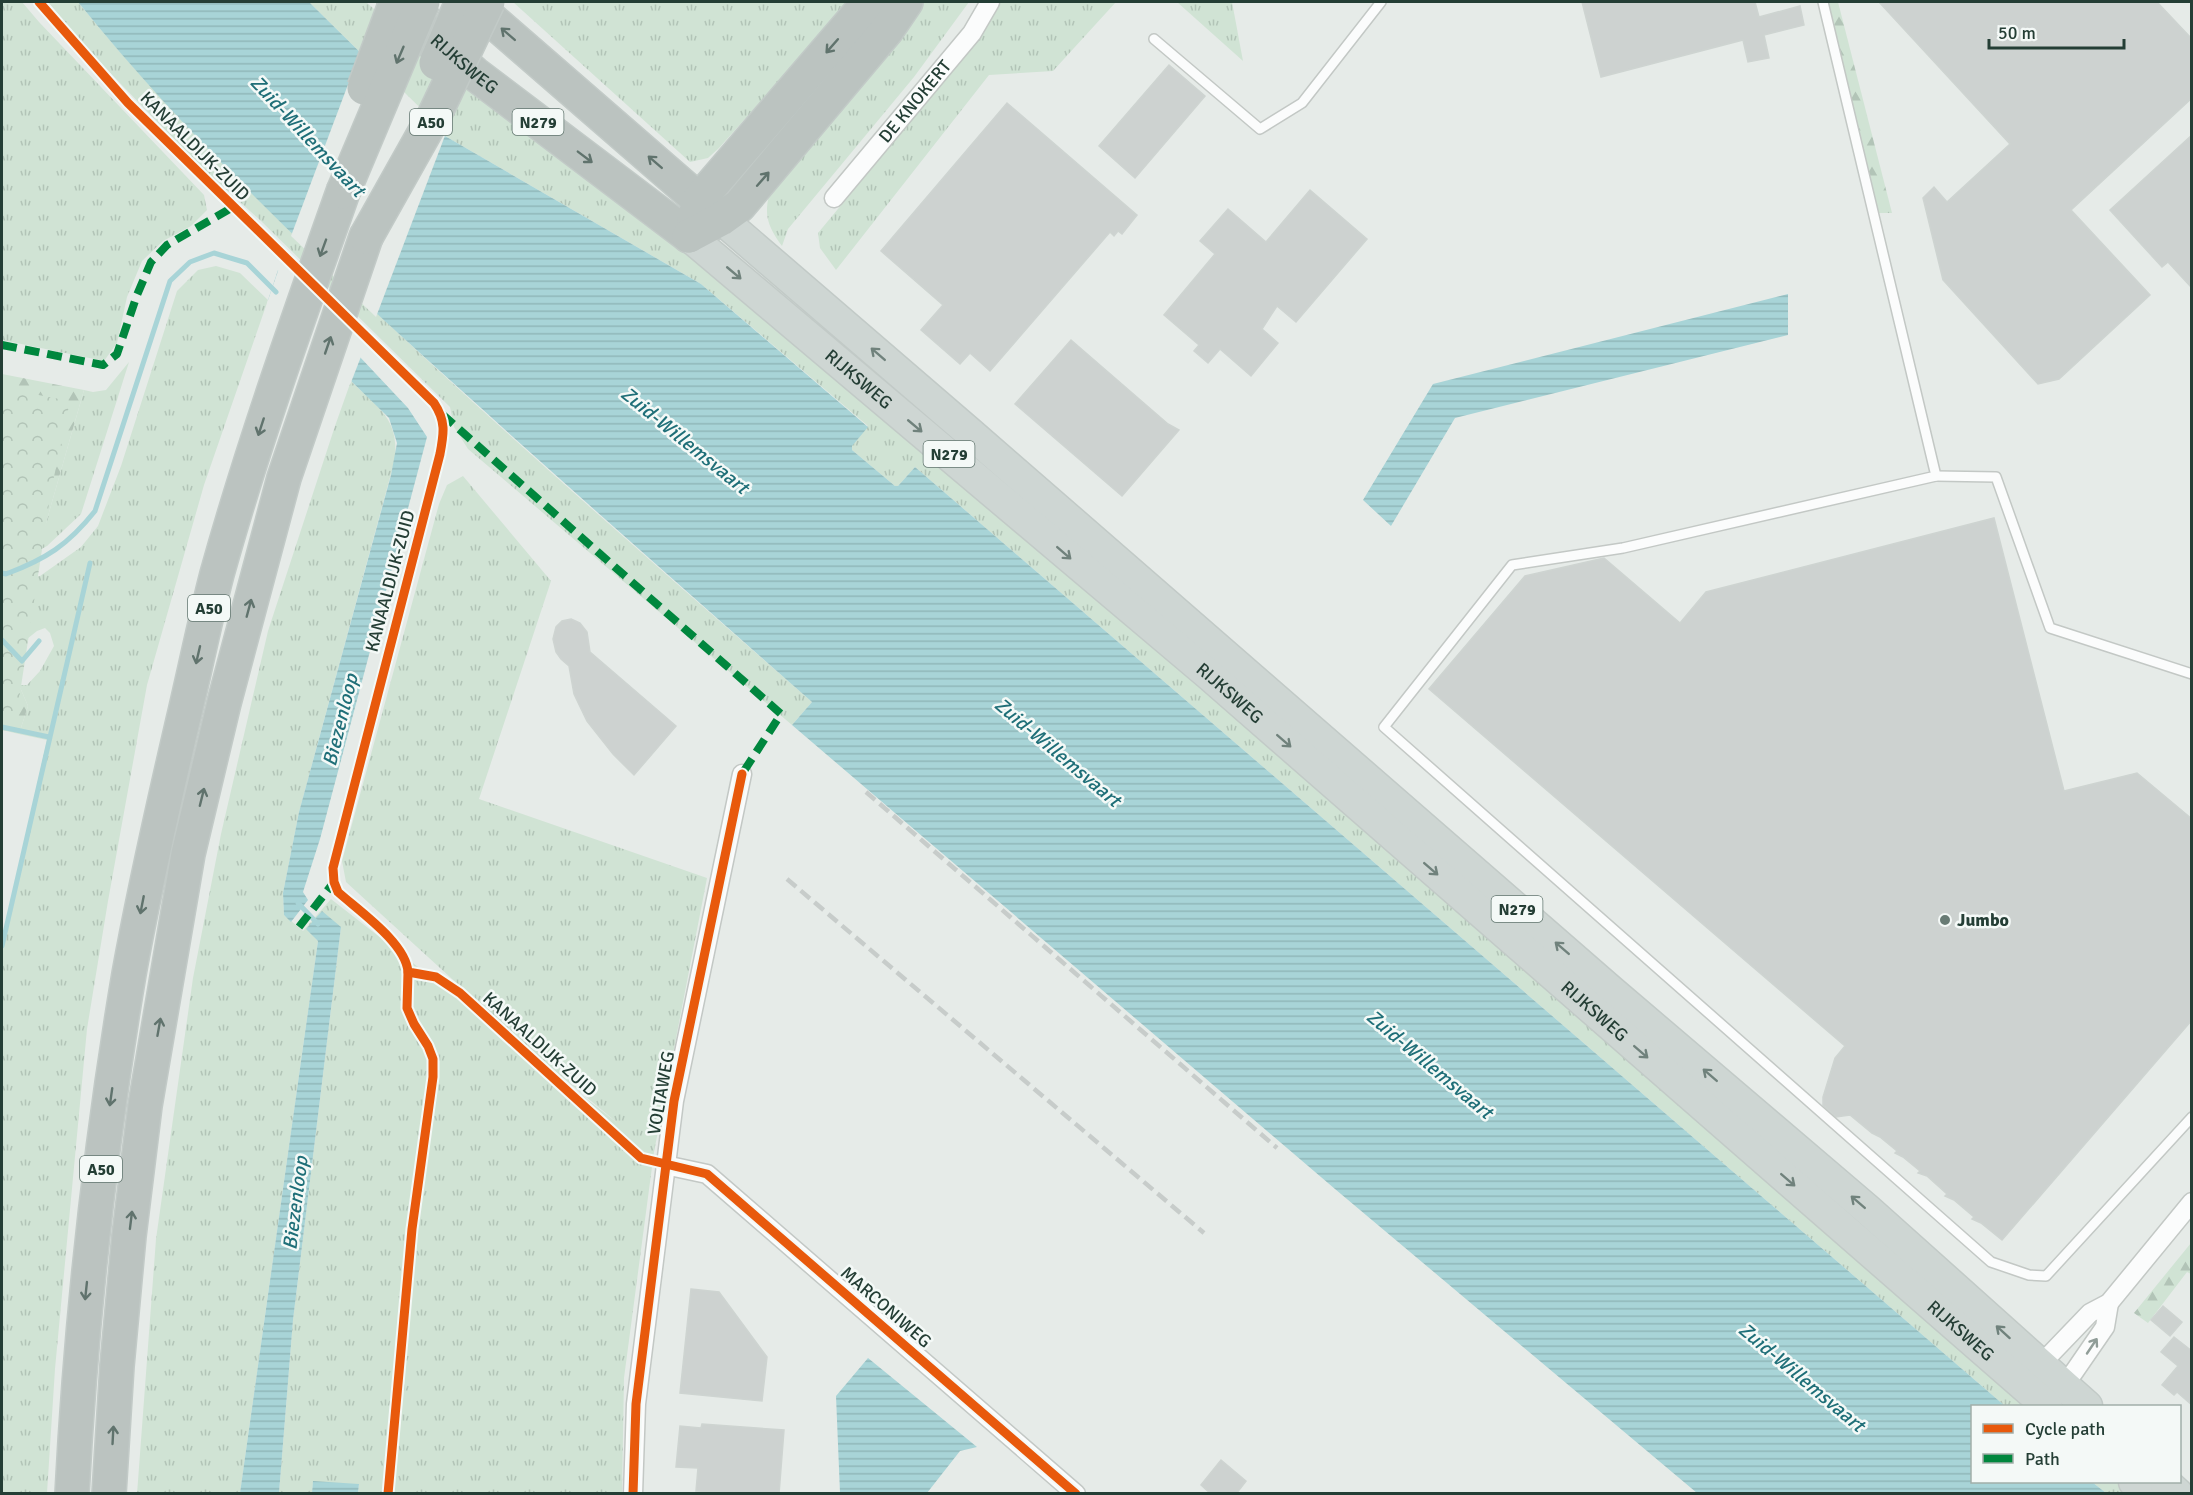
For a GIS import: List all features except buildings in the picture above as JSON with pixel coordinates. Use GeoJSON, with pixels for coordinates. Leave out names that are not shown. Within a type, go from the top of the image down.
{"type":"FeatureCollection","features":[{"type":"Feature","properties":{"kind":"highway","name":"A50"},"geometry":{"type":"LineString","coordinates":[[343,192],[355,115],[394,2]]}},
{"type":"Feature","properties":{"kind":"highway","name":"RIJKSWEG"},"geometry":{"type":"LineString","coordinates":[[394,2],[475,74],[689,236]]}},
{"type":"Feature","properties":{"kind":"highway","name":"A50"},"geometry":{"type":"LineString","coordinates":[[72,1494],[82,1334],[90,1256],[131,962],[153,848],[216,577],[280,371],[343,192],[423,2]]}},
{"type":"Feature","properties":{"kind":"highway","name":"A50"},"geometry":{"type":"LineString","coordinates":[[109,1494],[117,1366],[129,1236],[145,1106],[188,854],[284,478],[366,237],[462,2]]}},
{"type":"Feature","properties":{"kind":"highway","name":"RIJKSWEG"},"geometry":{"type":"LineString","coordinates":[[471,2],[710,210]]}},
{"type":"Feature","properties":{"kind":"highway","name":"A50"},"geometry":{"type":"LineString","coordinates":[[366,237],[435,114],[488,2]]}},
{"type":"Feature","properties":{"kind":"highway"},"geometry":{"type":"LineString","coordinates":[[689,236],[869,2]]}},
{"type":"Feature","properties":{"kind":"highway"},"geometry":{"type":"LineString","coordinates":[[710,210],[739,206],[887,30],[906,2]]}},
{"type":"Feature","properties":{"kind":"main road","name":"RIJKSWEG"},"geometry":{"type":"LineString","coordinates":[[710,210],[1868,1210],[2041,1364],[2048,1395]]}},
{"type":"Feature","properties":{"kind":"main road","name":"RIJKSWEG"},"geometry":{"type":"LineString","coordinates":[[689,236],[1208,674],[2048,1395],[2080,1405]]}},
{"type":"Feature","properties":{"kind":"main road"},"geometry":{"type":"LineString","coordinates":[[2135,1483],[2148,1494]]}},
{"type":"Feature","properties":{"kind":"main road"},"geometry":{"type":"LineString","coordinates":[[2166,1483],[2178,1494]]}},
{"type":"Feature","properties":{"kind":"street","name":"DE KNOKERT"},"geometry":{"type":"LineString","coordinates":[[834,198],[972,33],[990,2]]}},
{"type":"Feature","properties":{"kind":"street","name":"VOLTAWEG"},"geometry":{"type":"LineString","coordinates":[[633,1494],[636,1404],[674,1101],[742,774]]}},
{"type":"Feature","properties":{"kind":"street","name":"MARCONIWEG"},"geometry":{"type":"LineString","coordinates":[[665,1165],[708,1174],[1076,1494]]}},
{"type":"Feature","properties":{"kind":"street"},"geometry":{"type":"LineString","coordinates":[[2041,1364],[2090,1313],[2109,1303],[2192,1202]]}},
{"type":"Feature","properties":{"kind":"street"},"geometry":{"type":"LineString","coordinates":[[2048,1395],[2074,1372],[2105,1327],[2109,1303]]}},
{"type":"Feature","properties":{"kind":"lane"},"geometry":{"type":"LineString","coordinates":[[1154,39],[1260,129],[1302,103],[1381,2]]}},
{"type":"Feature","properties":{"kind":"lane"},"geometry":{"type":"LineString","coordinates":[[1822,2],[1936,476]]}},
{"type":"Feature","properties":{"kind":"lane"},"geometry":{"type":"LineString","coordinates":[[2192,674],[2050,628],[1996,477],[1936,476],[1623,548],[1512,565],[1384,727],[1991,1262],[2029,1275],[2046,1276],[2192,1118]]}},
{"type":"Feature","properties":{"kind":"green space"},"geometry":{"type":"Polygon","coordinates":[[[2,2],[22,2],[204,195],[207,210],[191,226],[163,241],[142,261],[127,297],[117,343],[104,361],[2,340],[2,2]]]}},
{"type":"Feature","properties":{"kind":"green space"},"geometry":{"type":"Polygon","coordinates":[[[48,2],[78,2],[145,80],[216,156],[363,300],[529,453],[812,702],[792,725],[468,449],[454,427],[450,407],[260,220],[197,163],[90,52],[48,2]]]}},
{"type":"Feature","properties":{"kind":"green space"},"geometry":{"type":"Polygon","coordinates":[[[309,2],[366,2],[464,87],[590,182],[684,248],[1243,721],[2027,1405],[2004,1405],[915,467],[898,486],[895,486],[852,450],[851,446],[868,426],[701,284],[445,136],[309,2]]]}},
{"type":"Feature","properties":{"kind":"green space"},"geometry":{"type":"Polygon","coordinates":[[[513,2],[850,2],[719,148],[708,158],[690,162],[513,2]]]}},
{"type":"Feature","properties":{"kind":"green space"},"geometry":{"type":"Polygon","coordinates":[[[920,2],[969,2],[914,77],[788,229],[782,246],[769,224],[767,210],[772,185],[920,2]]]}},
{"type":"Feature","properties":{"kind":"green space"},"geometry":{"type":"Polygon","coordinates":[[[998,2],[1116,2],[1053,71],[989,75],[836,270],[820,248],[818,233],[970,50],[998,2]]]}},
{"type":"Feature","properties":{"kind":"green space"},"geometry":{"type":"Polygon","coordinates":[[[1177,2],[1232,2],[1243,61],[1177,2]]]}},
{"type":"Feature","properties":{"kind":"green space"},"geometry":{"type":"Polygon","coordinates":[[[1820,2],[1838,2],[1892,213],[1879,213],[1820,2]]]}},
{"type":"Feature","properties":{"kind":"green space"},"geometry":{"type":"Polygon","coordinates":[[[216,266],[240,273],[268,300],[204,485],[147,685],[87,1029],[55,1369],[47,1493],[2,1494],[2,943],[47,740],[19,734],[28,706],[19,685],[27,685],[40,671],[54,646],[50,633],[45,628],[37,631],[22,643],[17,582],[40,576],[81,547],[98,526],[121,466],[177,291],[198,270],[216,266]]]}},
{"type":"Feature","properties":{"kind":"green space"},"geometry":{"type":"Polygon","coordinates":[[[129,362],[81,514],[47,546],[38,551],[84,390],[93,392],[106,390],[129,362]]]}},
{"type":"Feature","properties":{"kind":"green space"},"geometry":{"type":"Polygon","coordinates":[[[2,374],[84,390],[38,551],[2,563],[2,374]]]}},
{"type":"Feature","properties":{"kind":"green space"},"geometry":{"type":"Polygon","coordinates":[[[351,381],[378,407],[390,423],[394,433],[395,459],[299,812],[283,893],[284,915],[303,931],[331,899],[620,1125],[533,1053],[346,882],[342,861],[439,504],[447,485],[463,476],[551,581],[479,799],[707,878],[654,1152],[624,1378],[622,1493],[358,1494],[359,1485],[313,1482],[312,1493],[279,1493],[293,1320],[341,927],[307,929],[318,941],[240,1493],[137,1494],[156,1239],[193,978],[221,834],[268,631],[351,381]]]}},
{"type":"Feature","properties":{"kind":"green space"},"geometry":{"type":"Polygon","coordinates":[[[2,388],[70,401],[51,491],[14,732],[2,730],[2,388]]]}},
{"type":"Feature","properties":{"kind":"green space"},"geometry":{"type":"Polygon","coordinates":[[[2,663],[19,685],[28,706],[19,734],[2,730],[2,663]]]}},
{"type":"Feature","properties":{"kind":"green space"},"geometry":{"type":"Polygon","coordinates":[[[2191,1243],[2191,1274],[2187,1272],[2148,1323],[2134,1313],[2191,1243]]]}},
{"type":"Feature","properties":{"kind":"green space"},"geometry":{"type":"Polygon","coordinates":[[[2093,1483],[2119,1483],[2133,1493],[2106,1493],[2093,1483]]]}},
{"type":"Feature","properties":{"kind":"water","name":"Zuid-Willemsvaart"},"geometry":{"type":"Polygon","coordinates":[[[78,2],[309,2],[445,136],[701,284],[868,427],[852,446],[852,450],[895,486],[898,486],[915,467],[2004,1405],[1971,1405],[1971,1483],[2093,1483],[2106,1493],[1697,1493],[1335,1189],[792,725],[812,702],[410,344],[262,204],[167,105],[78,2]]]}},
{"type":"Feature","properties":{"kind":"water"},"geometry":{"type":"Polygon","coordinates":[[[278,270],[408,408],[427,437],[320,839],[303,892],[308,900],[291,922],[284,915],[283,893],[299,812],[391,475],[397,443],[389,418],[268,300],[278,270]]]}},
{"type":"Feature","properties":{"kind":"water"},"geometry":{"type":"Polygon","coordinates":[[[1788,294],[1788,335],[1455,418],[1391,526],[1363,500],[1433,384],[1788,294]]]}},
{"type":"Feature","properties":{"kind":"water"},"geometry":{"type":"Polygon","coordinates":[[[322,911],[341,927],[293,1320],[279,1493],[240,1493],[318,941],[306,929],[322,911]]]}},
{"type":"Feature","properties":{"kind":"water"},"geometry":{"type":"Polygon","coordinates":[[[868,1358],[977,1447],[960,1451],[927,1493],[840,1493],[836,1396],[868,1358]]]}},
{"type":"Feature","properties":{"kind":"water"},"geometry":{"type":"Polygon","coordinates":[[[313,1481],[359,1484],[358,1493],[312,1493],[313,1481]]]}},
{"type":"Feature","properties":{"kind":"pier"},"geometry":{"type":"Polygon","coordinates":[[[361,50],[446,133],[376,317],[291,236],[361,50]]]}},
{"type":"Feature","properties":{"kind":"pier"},"geometry":{"type":"Polygon","coordinates":[[[279,268],[362,354],[350,385],[267,303],[279,268]]]}},
{"type":"Feature","properties":{"kind":"waterway","name":"Biezenloop"},"geometry":{"type":"LineString","coordinates":[[2,573],[6,574],[20,568],[55,550],[66,542],[95,511],[170,281],[190,262],[214,253],[247,263],[276,292]]}},
{"type":"Feature","properties":{"kind":"waterway"},"geometry":{"type":"LineString","coordinates":[[2,946],[90,563]]}},
{"type":"Feature","properties":{"kind":"waterway"},"geometry":{"type":"LineString","coordinates":[[2,640],[22,661],[39,641]]}},
{"type":"Feature","properties":{"kind":"waterway"},"geometry":{"type":"LineString","coordinates":[[2,727],[49,737]]}},
{"type":"Feature","properties":{"kind":"waterway","name":"Biezenloop"},"geometry":{"type":"LineString","coordinates":[[298,903],[318,924]]}},
{"type":"Feature","properties":{"kind":"railway"},"geometry":{"type":"LineString","coordinates":[[866,792],[1277,1148]]}},
{"type":"Feature","properties":{"kind":"railway"},"geometry":{"type":"LineString","coordinates":[[787,879],[1204,1233]]}},
{"type":"Feature","properties":{"kind":"marked path"},"geometry":{"type":"LineString","coordinates":[[2,345],[103,365],[117,354],[151,262],[167,245],[233,207]]}},
{"type":"Feature","properties":{"kind":"marked path"},"geometry":{"type":"LineString","coordinates":[[442,414],[781,714],[742,774]]}},
{"type":"Feature","properties":{"kind":"marked path"},"geometry":{"type":"LineString","coordinates":[[299,927],[334,882]]}},
{"type":"Feature","properties":{"kind":"cycle path","name":"KANAALDIJK-ZUID"},"geometry":{"type":"LineString","coordinates":[[39,2],[128,103],[434,403],[441,416],[443,433],[440,454],[333,868],[334,882],[338,892],[391,939],[405,961],[408,972],[436,977],[460,993],[641,1158],[707,1174],[1076,1494]]}},
{"type":"Feature","properties":{"kind":"cycle path"},"geometry":{"type":"LineString","coordinates":[[633,1494],[636,1404],[674,1101],[742,774]]}},
{"type":"Feature","properties":{"kind":"cycle path"},"geometry":{"type":"LineString","coordinates":[[388,1494],[412,1229],[433,1077],[433,1059],[407,1008],[408,972]]}},
{"type":"Feature","properties":{"kind":"place","name":"Jumbo"},"geometry":{"type":"Point","coordinates":[1945,920]}}]}
